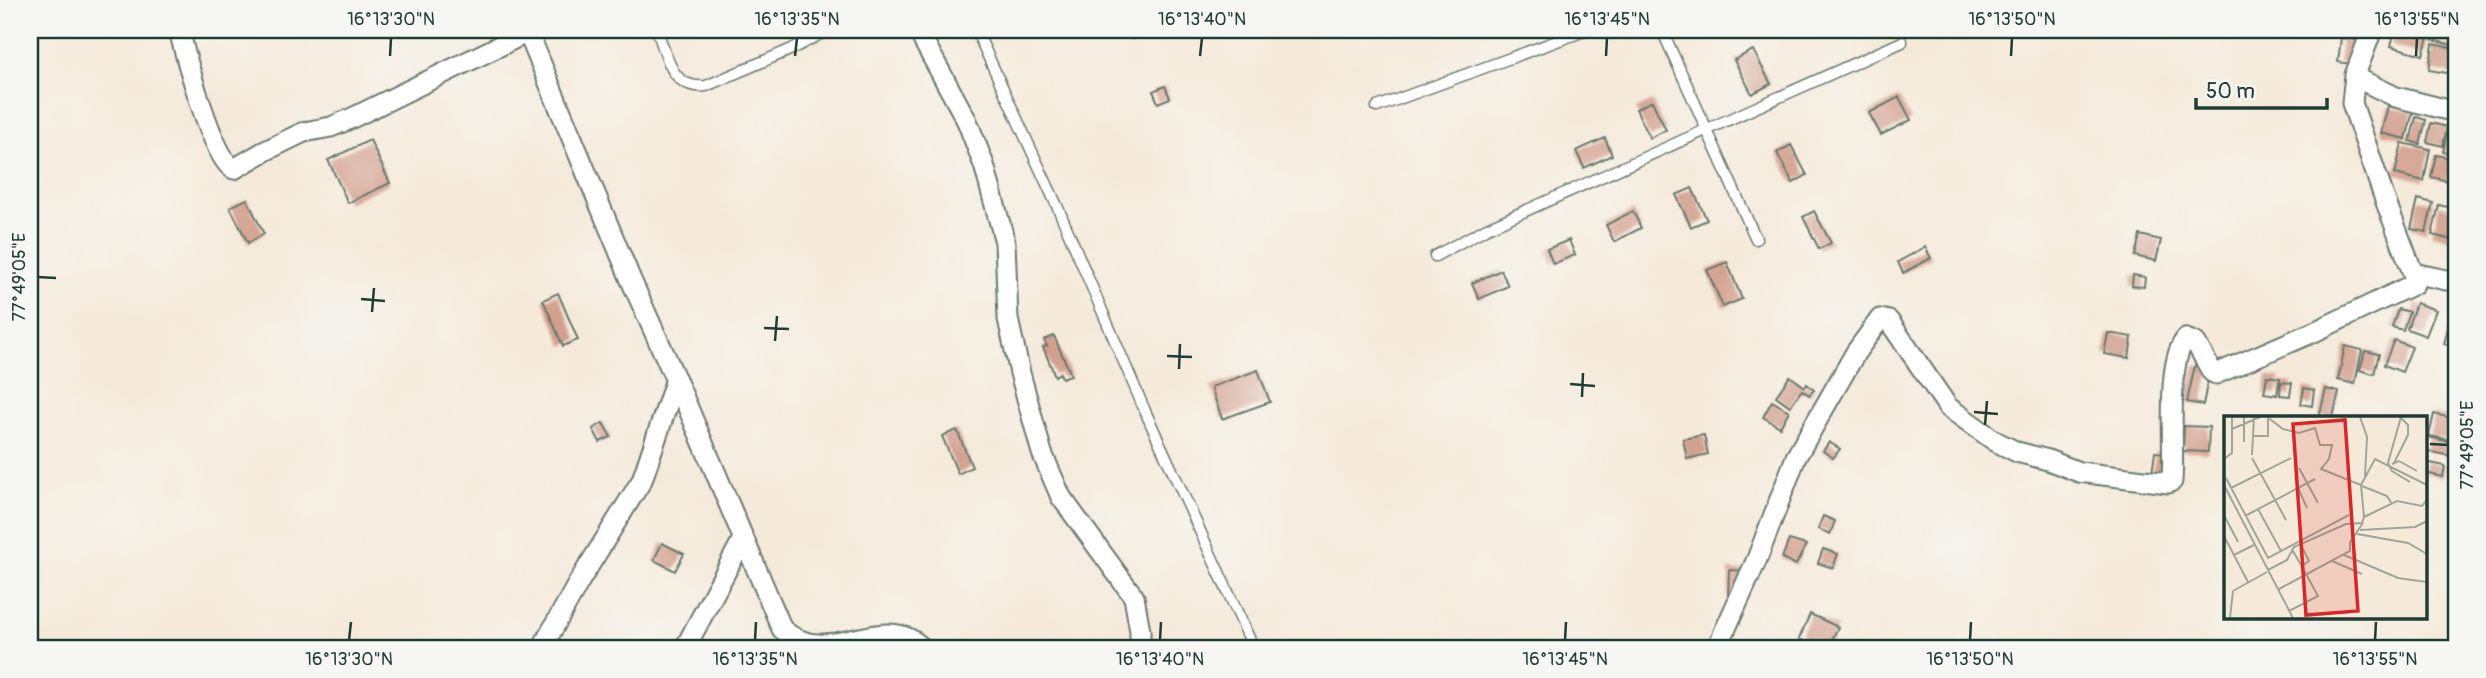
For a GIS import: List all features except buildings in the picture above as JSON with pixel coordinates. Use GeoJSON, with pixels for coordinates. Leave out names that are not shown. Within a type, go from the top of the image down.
{"type":"FeatureCollection","features":[{"type":"Feature","properties":{"kind":"street"},"geometry":{"type":"LineString","coordinates":[[179,30],[190,75],[210,131],[227,165],[234,169],[304,132],[331,127],[350,119],[530,33],[631,280],[782,629],[793,639],[808,644],[829,645],[885,634],[902,635],[922,648]]}},
{"type":"Feature","properties":{"kind":"street"},"geometry":{"type":"LineString","coordinates":[[920,30],[953,100],[967,121],[984,165],[1005,242],[1008,319],[1042,453],[1062,497],[1134,597],[1140,648]]}},
{"type":"Feature","properties":{"kind":"street"},"geometry":{"type":"LineString","coordinates":[[1717,648],[1758,559],[1796,457],[1843,373],[1880,320],[1889,321],[1948,407],[1995,441],[2017,452],[2080,472],[2168,483],[2172,481],[2173,467],[2172,404],[2183,342],[2189,339],[2196,343],[2212,372],[2216,374],[2414,284],[2413,272],[2352,103],[2355,77],[2372,30]]}},
{"type":"Feature","properties":{"kind":"street"},"geometry":{"type":"LineString","coordinates":[[2355,77],[2396,97],[2456,112]]}},
{"type":"Feature","properties":{"kind":"street"},"geometry":{"type":"LineString","coordinates":[[2413,272],[2456,282]]}},
{"type":"Feature","properties":{"kind":"street"},"geometry":{"type":"LineString","coordinates":[[542,648],[580,580],[642,480],[676,379]]}},
{"type":"Feature","properties":{"kind":"street"},"geometry":{"type":"LineString","coordinates":[[685,648],[743,539]]}},
{"type":"Feature","properties":{"kind":"lane"},"geometry":{"type":"LineString","coordinates":[[657,30],[670,64],[680,81],[687,86],[697,87],[706,86],[792,49],[828,30]]}},
{"type":"Feature","properties":{"kind":"lane"},"geometry":{"type":"LineString","coordinates":[[976,30],[1058,208],[1145,411],[1250,639]]}},
{"type":"Feature","properties":{"kind":"lane"},"geometry":{"type":"LineString","coordinates":[[1377,107],[1587,30]]}},
{"type":"Feature","properties":{"kind":"lane"},"geometry":{"type":"LineString","coordinates":[[1662,30],[1756,239]]}},
{"type":"Feature","properties":{"kind":"lane"},"geometry":{"type":"LineString","coordinates":[[1435,256],[1487,228],[1902,42]]}}]}
